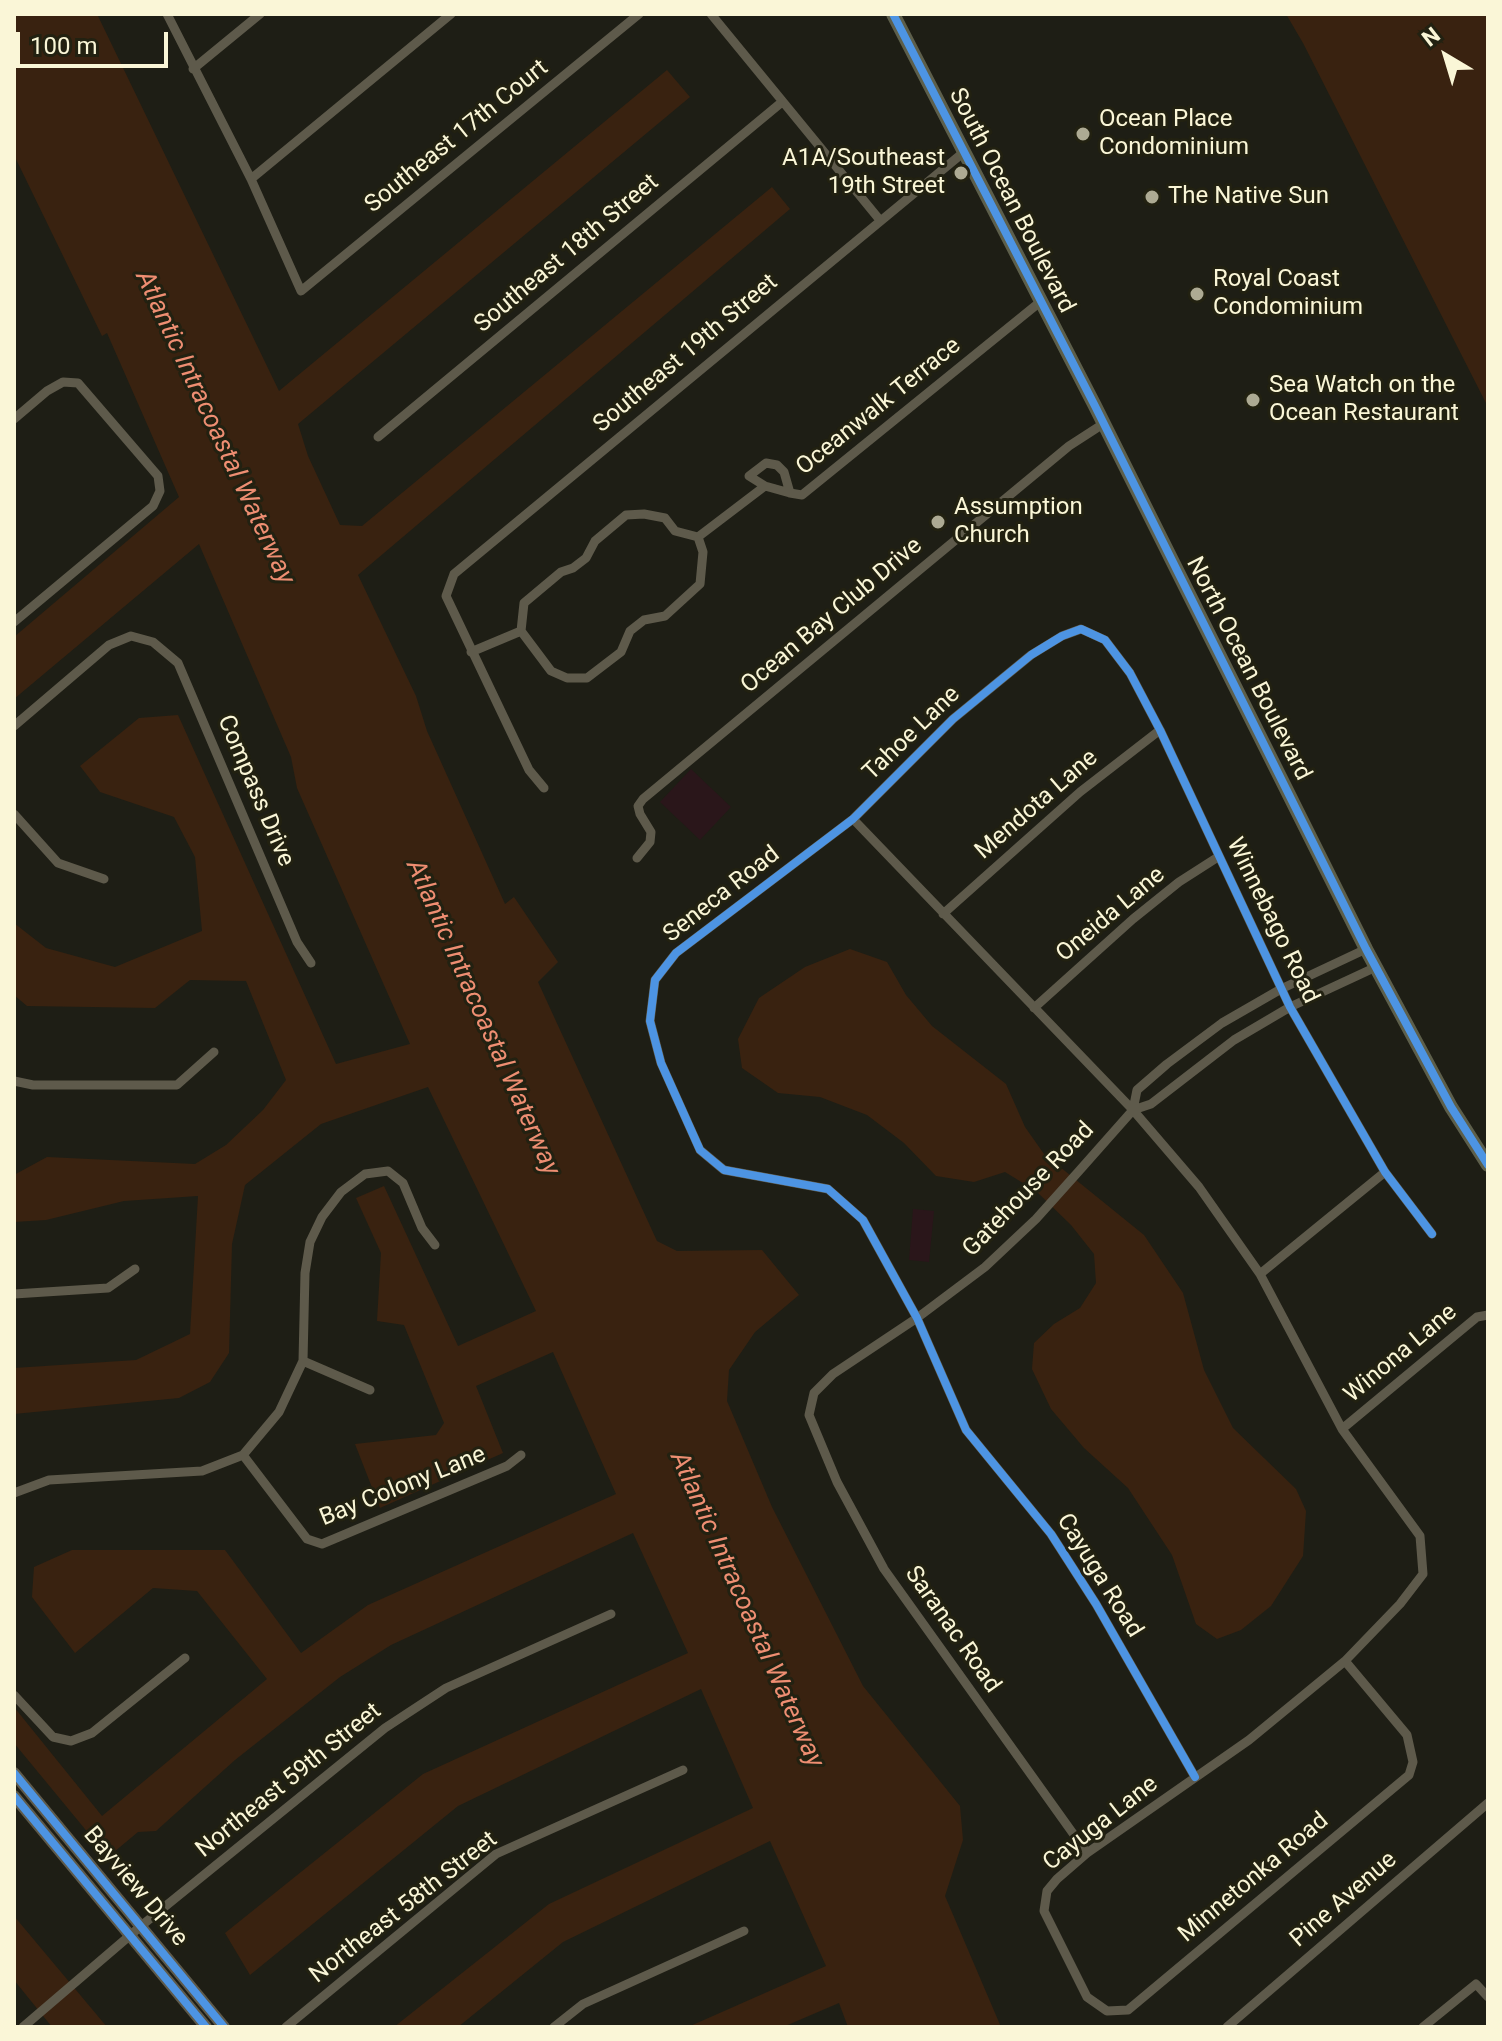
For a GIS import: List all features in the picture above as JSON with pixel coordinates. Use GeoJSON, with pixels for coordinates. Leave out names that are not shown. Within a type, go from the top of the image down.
{"type":"FeatureCollection","features":[{"type":"Feature","properties":{"kind":"main road","name":"South Ocean Boulevard"},"geometry":{"type":"LineString","coordinates":[[893,14],[1095,406]]}},
{"type":"Feature","properties":{"kind":"main road","name":"North Ocean Boulevard"},"geometry":{"type":"LineString","coordinates":[[1095,406],[1366,949],[1451,1107],[1488,1165]]}},
{"type":"Feature","properties":{"kind":"street"},"geometry":{"type":"LineString","coordinates":[[167,14],[251,179],[451,14]]}},
{"type":"Feature","properties":{"kind":"street"},"geometry":{"type":"LineString","coordinates":[[193,69],[260,14]]}},
{"type":"Feature","properties":{"kind":"street","name":"Southeast 17th Court"},"geometry":{"type":"LineString","coordinates":[[251,179],[301,291],[639,14]]}},
{"type":"Feature","properties":{"kind":"street"},"geometry":{"type":"LineString","coordinates":[[711,14],[879,219]]}},
{"type":"Feature","properties":{"kind":"street","name":"Southeast 18th Street"},"geometry":{"type":"LineString","coordinates":[[378,437],[782,102]]}},
{"type":"Feature","properties":{"kind":"street","name":"Southeast 19th Street"},"geometry":{"type":"LineString","coordinates":[[471,652],[446,596],[454,574],[879,219],[964,152]]}},
{"type":"Feature","properties":{"kind":"street","name":"Oceanwalk Terrace"},"geometry":{"type":"LineString","coordinates":[[790,493],[784,472],[777,465],[766,463],[749,476],[765,486],[790,493],[802,495],[1040,302]]}},
{"type":"Feature","properties":{"kind":"street"},"geometry":{"type":"LineString","coordinates":[[14,419],[47,391],[63,382],[78,383],[158,476],[160,491],[153,506],[14,622]]}},
{"type":"Feature","properties":{"kind":"street","name":"Ocean Bay Club Drive"},"geometry":{"type":"LineString","coordinates":[[637,858],[650,842],[651,832],[638,806],[643,799],[1057,456],[1103,424]]}},
{"type":"Feature","properties":{"kind":"street"},"geometry":{"type":"LineString","coordinates":[[698,537],[765,486]]}},
{"type":"Feature","properties":{"kind":"street"},"geometry":{"type":"LineString","coordinates":[[626,515],[665,518],[675,531],[698,537],[703,552],[700,584],[665,616],[644,620],[630,631],[621,652],[587,678],[567,678],[551,671],[521,631],[524,603],[561,572],[586,558],[595,541],[626,515]]}},
{"type":"Feature","properties":{"kind":"street","name":"Winnebago Road"},"geometry":{"type":"LineString","coordinates":[[1081,629],[1105,640],[1130,673],[1160,730],[1290,1007],[1385,1172],[1432,1234]]}},
{"type":"Feature","properties":{"kind":"street","name":"Tahoe Lane"},"geometry":{"type":"LineString","coordinates":[[853,819],[953,719],[1031,655],[1062,636],[1081,629]]}},
{"type":"Feature","properties":{"kind":"street"},"geometry":{"type":"LineString","coordinates":[[521,631],[471,652],[529,770],[544,788]]}},
{"type":"Feature","properties":{"kind":"street","name":"Compass Drive"},"geometry":{"type":"LineString","coordinates":[[14,726],[109,645],[131,636],[153,642],[178,663],[297,942],[311,963]]}},
{"type":"Feature","properties":{"kind":"street","name":"Mendota Lane"},"geometry":{"type":"LineString","coordinates":[[943,914],[1080,792],[1160,730]]}},
{"type":"Feature","properties":{"kind":"street"},"geometry":{"type":"LineString","coordinates":[[14,814],[58,863],[104,879]]}},
{"type":"Feature","properties":{"kind":"street"},"geometry":{"type":"LineString","coordinates":[[853,819],[1133,1110],[1199,1187],[1260,1274],[1342,1429],[1420,1536],[1423,1574],[1400,1604],[1345,1661],[1249,1740],[1195,1777]]}},
{"type":"Feature","properties":{"kind":"street","name":"Seneca Road"},"geometry":{"type":"LineString","coordinates":[[853,819],[676,953],[655,980],[650,1021],[661,1063],[700,1150],[724,1170],[828,1189],[863,1220],[917,1318]]}},
{"type":"Feature","properties":{"kind":"street","name":"Oneida Lane"},"geometry":{"type":"LineString","coordinates":[[1034,1008],[1133,919],[1179,882],[1218,857]]}},
{"type":"Feature","properties":{"kind":"street","name":"Gatehouse Road"},"geometry":{"type":"LineString","coordinates":[[1133,1110],[1137,1090],[1222,1023],[1281,989],[1366,949]]}},
{"type":"Feature","properties":{"kind":"street","name":"Gatehouse Road"},"geometry":{"type":"LineString","coordinates":[[809,1415],[814,1393],[833,1374],[917,1318],[985,1267],[1036,1219],[1133,1110],[1151,1104],[1234,1040],[1290,1007],[1376,967]]}},
{"type":"Feature","properties":{"kind":"street"},"geometry":{"type":"LineString","coordinates":[[14,1081],[33,1085],[177,1085],[214,1052]]}},
{"type":"Feature","properties":{"kind":"street"},"geometry":{"type":"LineString","coordinates":[[14,1493],[49,1480],[202,1471],[243,1455],[279,1412],[303,1361],[305,1273],[310,1242],[322,1217],[341,1192],[365,1174],[388,1171],[403,1183],[422,1228],[435,1245]]}},
{"type":"Feature","properties":{"kind":"street"},"geometry":{"type":"LineString","coordinates":[[1260,1274],[1385,1172]]}},
{"type":"Feature","properties":{"kind":"street"},"geometry":{"type":"LineString","coordinates":[[14,1294],[108,1288],[135,1269]]}},
{"type":"Feature","properties":{"kind":"street","name":"Winona Lane"},"geometry":{"type":"LineString","coordinates":[[1342,1429],[1477,1317],[1488,1315]]}},
{"type":"Feature","properties":{"kind":"street","name":"Cayuga Road"},"geometry":{"type":"LineString","coordinates":[[917,1318],[966,1430],[1051,1534],[1096,1604],[1195,1777]]}},
{"type":"Feature","properties":{"kind":"street"},"geometry":{"type":"LineString","coordinates":[[303,1361],[370,1390]]}},
{"type":"Feature","properties":{"kind":"street","name":"Saranac Road"},"geometry":{"type":"LineString","coordinates":[[809,1415],[837,1482],[884,1569],[1087,1853]]}},
{"type":"Feature","properties":{"kind":"street","name":"Bay Colony Lane"},"geometry":{"type":"LineString","coordinates":[[243,1455],[307,1539],[322,1544],[507,1466],[521,1455]]}},
{"type":"Feature","properties":{"kind":"street","name":"Northeast 59th Street"},"geometry":{"type":"LineString","coordinates":[[23,2027],[130,1935],[385,1728],[446,1688],[611,1614]]}},
{"type":"Feature","properties":{"kind":"street"},"geometry":{"type":"LineString","coordinates":[[14,1695],[53,1737],[71,1741],[92,1733],[185,1658]]}},
{"type":"Feature","properties":{"kind":"street","name":"Minnetonka Road"},"geometry":{"type":"LineString","coordinates":[[1044,1911],[1087,1997],[1107,2011],[1128,2010],[1409,1775],[1413,1762],[1407,1735],[1345,1661]]}},
{"type":"Feature","properties":{"kind":"street","name":"Northeast 58th Street"},"geometry":{"type":"LineString","coordinates":[[286,2027],[496,1854],[683,1770]]}},
{"type":"Feature","properties":{"kind":"street","name":"Bayview Drive"},"geometry":{"type":"LineString","coordinates":[[14,1773],[224,2027]]}},
{"type":"Feature","properties":{"kind":"street","name":"Cayuga Lane"},"geometry":{"type":"LineString","coordinates":[[1044,1911],[1047,1891],[1057,1879],[1087,1853],[1195,1777]]}},
{"type":"Feature","properties":{"kind":"street","name":"Bayview Drive"},"geometry":{"type":"LineString","coordinates":[[14,1796],[206,2027]]}},
{"type":"Feature","properties":{"kind":"street"},"geometry":{"type":"LineString","coordinates":[[27,1811],[38,1802]]}},
{"type":"Feature","properties":{"kind":"street","name":"Pine Avenue"},"geometry":{"type":"LineString","coordinates":[[1227,2027],[1488,1803]]}},
{"type":"Feature","properties":{"kind":"street"},"geometry":{"type":"LineString","coordinates":[[79,1874],[90,1865]]}},
{"type":"Feature","properties":{"kind":"street"},"geometry":{"type":"LineString","coordinates":[[554,2027],[583,2004],[744,1931]]}},
{"type":"Feature","properties":{"kind":"street"},"geometry":{"type":"LineString","coordinates":[[1423,2027],[1476,1984],[1488,1997]]}},
{"type":"Feature","properties":{"kind":"street"},"geometry":{"type":"LineString","coordinates":[[181,1998],[193,1989]]}},
{"type":"Feature","properties":{"kind":"shaded area"},"geometry":{"type":"Polygon","coordinates":[[[691,769],[731,807],[700,840],[660,802],[691,769]]]}},
{"type":"Feature","properties":{"kind":"shaded area"},"geometry":{"type":"Polygon","coordinates":[[[913,1209],[934,1211],[929,1262],[909,1260],[913,1209]]]}},
{"type":"Feature","properties":{"kind":"water","name":"Atlantic Intracoastal Waterway"},"geometry":{"type":"Polygon","coordinates":[[[14,14],[97,14],[279,391],[667,70],[690,97],[298,424],[308,456],[340,525],[362,526],[772,187],[790,209],[358,575],[416,696],[427,731],[505,904],[514,897],[558,962],[538,982],[657,1241],[677,1251],[762,1250],[799,1295],[755,1332],[729,1370],[727,1401],[772,1507],[863,1686],[960,1806],[963,1840],[945,1896],[1001,2027],[848,2027],[839,2003],[783,2027],[688,2027],[826,1966],[770,1841],[563,1942],[458,2027],[394,2027],[549,1904],[753,1808],[701,1689],[458,1806],[250,1975],[225,1933],[423,1774],[688,1653],[633,1533],[391,1645],[340,1677],[235,1760],[156,1831],[138,1832],[108,1857],[14,1743],[14,1707],[102,1816],[267,1679],[197,1591],[153,1588],[75,1653],[32,1597],[34,1567],[72,1550],[225,1550],[301,1653],[368,1605],[616,1494],[553,1352],[476,1386],[503,1453],[380,1508],[355,1444],[436,1435],[444,1423],[404,1325],[377,1321],[381,1253],[356,1198],[384,1186],[458,1346],[536,1311],[428,1087],[321,1124],[245,1185],[232,1244],[229,1353],[210,1382],[179,1398],[14,1414],[14,1368],[136,1360],[190,1334],[198,1196],[124,1201],[46,1220],[14,1222],[14,1175],[47,1157],[195,1164],[226,1145],[263,1110],[286,1080],[246,981],[190,980],[155,1008],[27,1006],[14,995],[14,923],[46,948],[115,967],[202,931],[195,857],[174,817],[100,792],[80,766],[139,718],[178,715],[336,1064],[410,1044],[297,788],[291,757],[199,544],[14,699],[14,637],[179,497],[107,333],[102,336],[14,155],[14,14]]]}},
{"type":"Feature","properties":{"kind":"water"},"geometry":{"type":"Polygon","coordinates":[[[1286,14],[1488,14],[1488,407],[1303,43],[1286,14]]]}},
{"type":"Feature","properties":{"kind":"water"},"geometry":{"type":"Polygon","coordinates":[[[850,949],[887,962],[906,995],[932,1026],[1006,1084],[1025,1127],[1044,1154],[1144,1235],[1183,1293],[1204,1370],[1233,1428],[1296,1489],[1306,1511],[1303,1556],[1271,1606],[1241,1630],[1217,1639],[1196,1624],[1172,1555],[1128,1488],[1084,1448],[1051,1409],[1032,1369],[1034,1343],[1054,1324],[1080,1308],[1096,1283],[1094,1254],[1071,1225],[1036,1191],[1005,1172],[974,1182],[936,1176],[904,1143],[867,1115],[820,1097],[778,1093],[742,1068],[738,1039],[759,998],[805,967],[850,949]]]}},
{"type":"Feature","properties":{"kind":"water"},"geometry":{"type":"Polygon","coordinates":[[[14,1916],[107,2027],[52,2027],[14,1980],[14,1916]]]}},
{"type":"Feature","properties":{"kind":"cycle path"},"geometry":{"type":"LineString","coordinates":[[893,14],[1095,406],[1366,949],[1451,1107],[1488,1165]]}},
{"type":"Feature","properties":{"kind":"cycle path"},"geometry":{"type":"LineString","coordinates":[[1195,1777],[1096,1604],[1051,1534],[966,1430],[917,1318],[863,1220],[828,1189],[724,1170],[700,1150],[661,1063],[650,1021],[655,980],[676,953],[853,819],[953,719],[1031,655],[1062,636],[1081,629],[1105,640],[1130,673],[1160,730],[1290,1007],[1385,1172],[1432,1234]]}},
{"type":"Feature","properties":{"kind":"cycle path"},"geometry":{"type":"LineString","coordinates":[[14,1773],[224,2027]]}},
{"type":"Feature","properties":{"kind":"cycle path"},"geometry":{"type":"LineString","coordinates":[[14,1796],[206,2027]]}},
{"type":"Feature","properties":{"kind":"place","name":"Ocean Place Condominium"},"geometry":{"type":"Point","coordinates":[1083,134]}},
{"type":"Feature","properties":{"kind":"place","name":"A1A/Southeast 19th Street"},"geometry":{"type":"Point","coordinates":[961,173]}},
{"type":"Feature","properties":{"kind":"place","name":"The Native Sun"},"geometry":{"type":"Point","coordinates":[1152,197]}},
{"type":"Feature","properties":{"kind":"place","name":"Royal Coast Condominium"},"geometry":{"type":"Point","coordinates":[1197,294]}},
{"type":"Feature","properties":{"kind":"place","name":"Sea Watch on the Ocean Restaurant"},"geometry":{"type":"Point","coordinates":[1253,400]}},
{"type":"Feature","properties":{"kind":"place","name":"Assumption Church"},"geometry":{"type":"Point","coordinates":[938,522]}}]}
